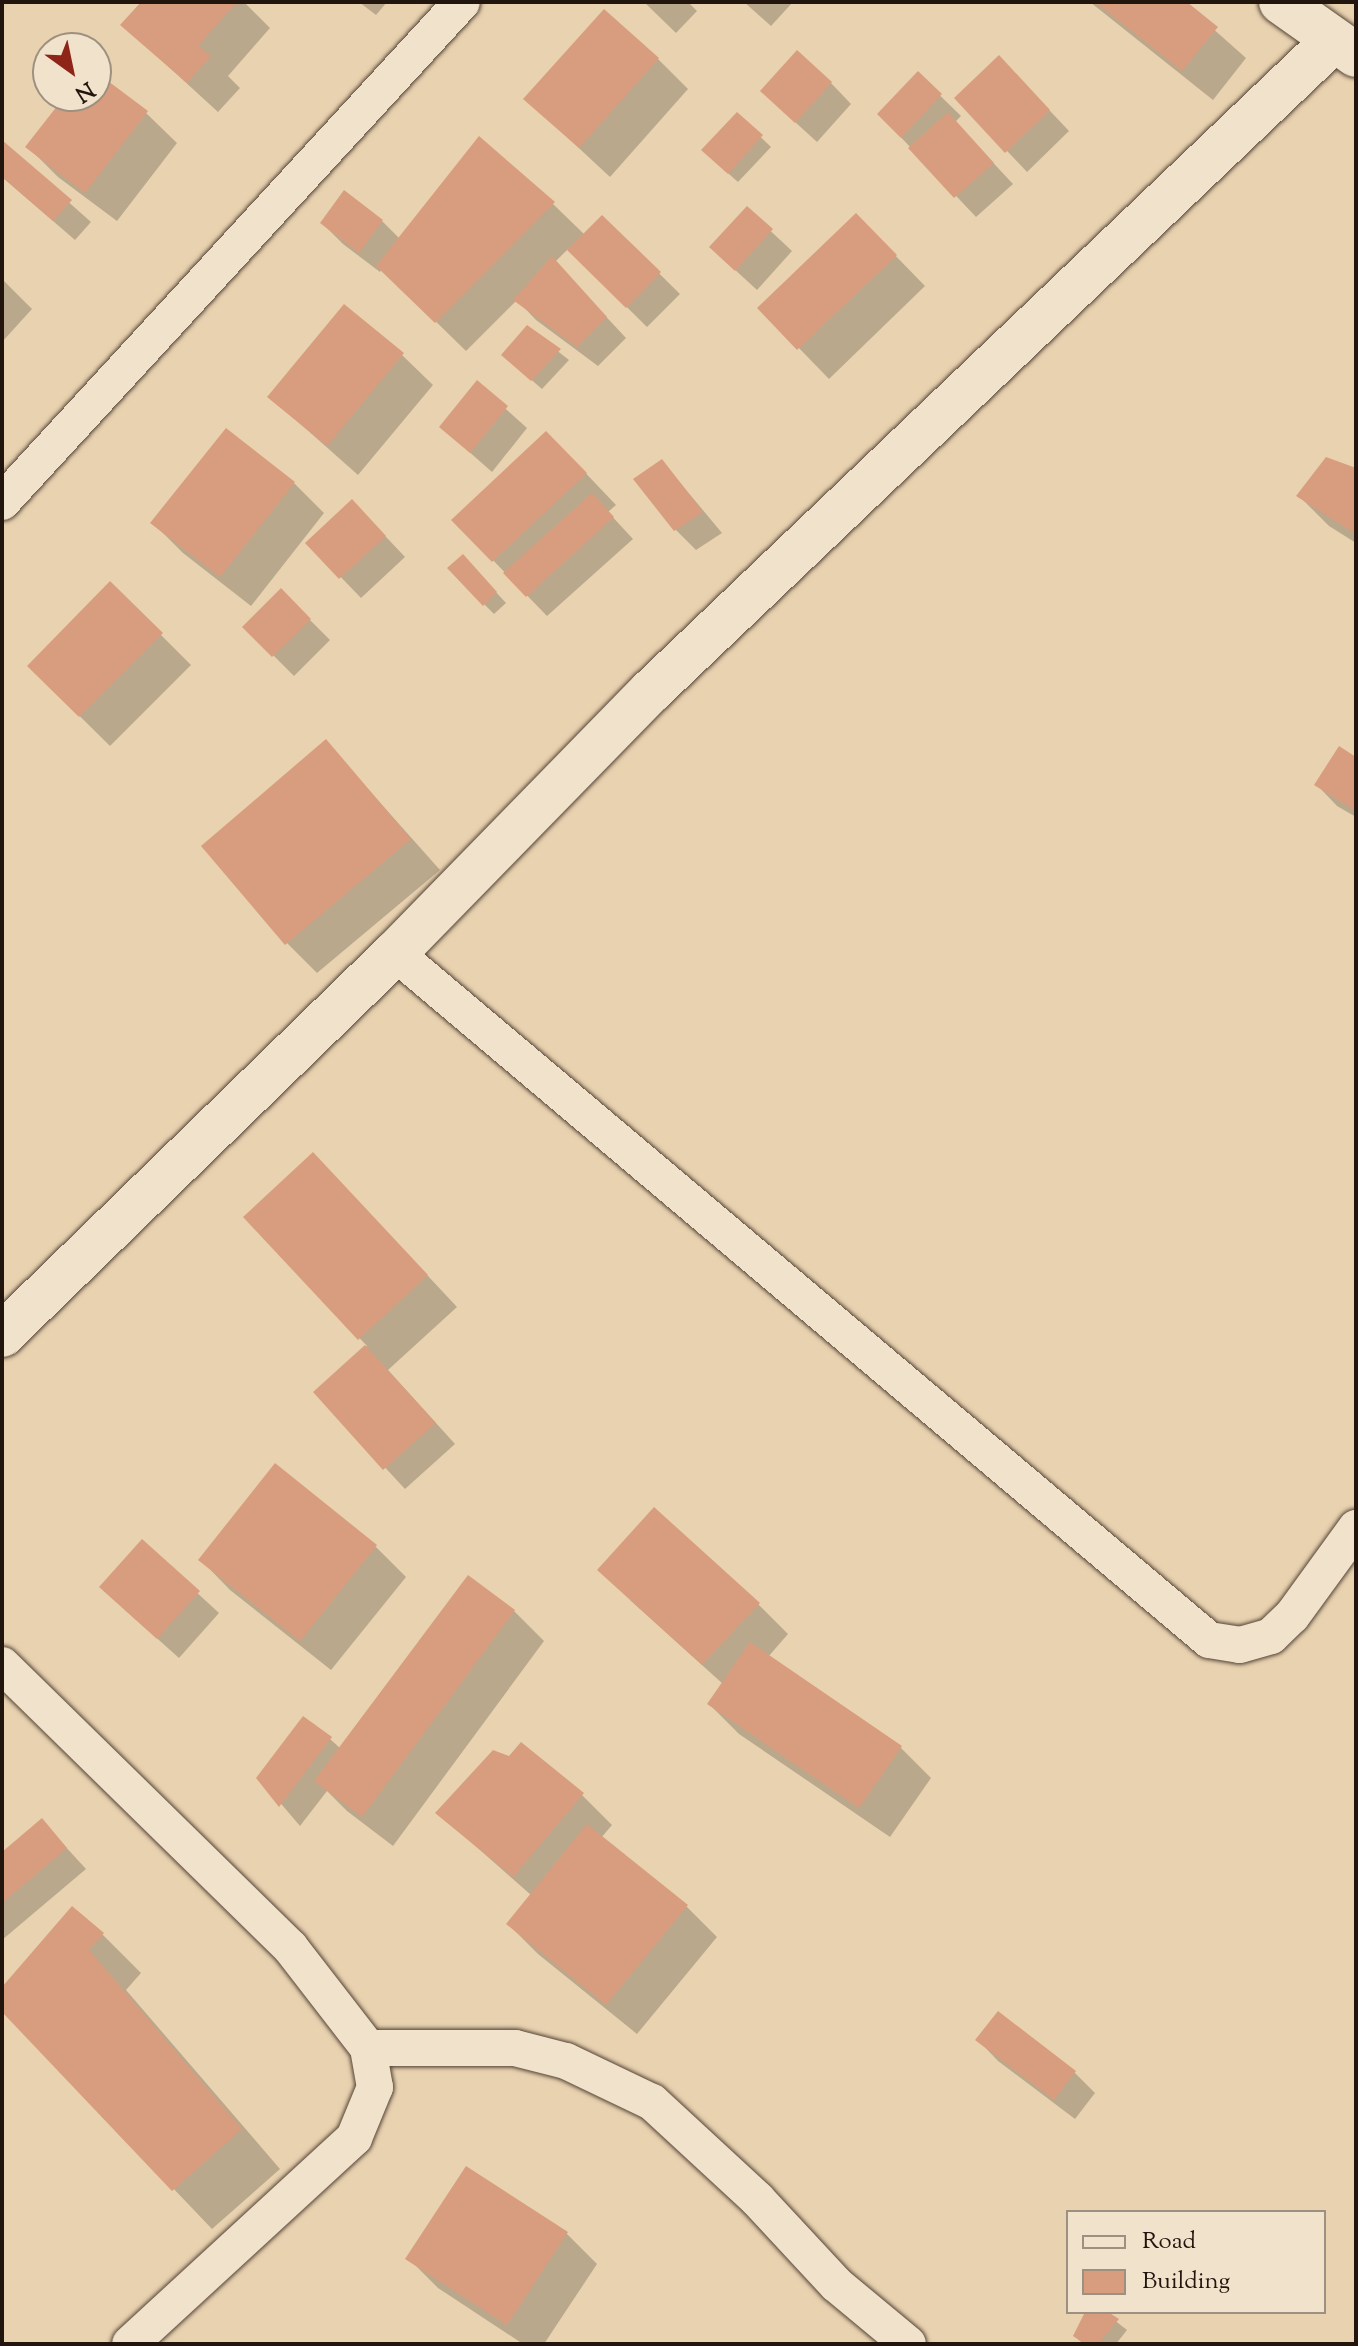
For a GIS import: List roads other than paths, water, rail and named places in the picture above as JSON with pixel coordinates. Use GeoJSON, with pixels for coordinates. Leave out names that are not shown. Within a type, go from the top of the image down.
{"type":"FeatureCollection","features":[{"type":"Feature","properties":{"kind":"street"},"geometry":{"type":"LineString","coordinates":[[2,502],[462,2]]}},
{"type":"Feature","properties":{"kind":"street"},"geometry":{"type":"LineString","coordinates":[[2,1335],[395,953],[651,691],[1344,48],[1281,2]]}},
{"type":"Feature","properties":{"kind":"street"},"geometry":{"type":"LineString","coordinates":[[395,953],[1209,1640],[1240,1645],[1271,1636],[1292,1616],[1356,1528]]}},
{"type":"Feature","properties":{"kind":"street"},"geometry":{"type":"LineString","coordinates":[[2,1665],[290,1947],[368,2048],[375,2087],[354,2138],[130,2344]]}},
{"type":"Feature","properties":{"kind":"street"},"geometry":{"type":"LineString","coordinates":[[368,2048],[515,2048],[566,2061],[652,2102],[757,2199],[837,2285],[908,2344]]}}]}
